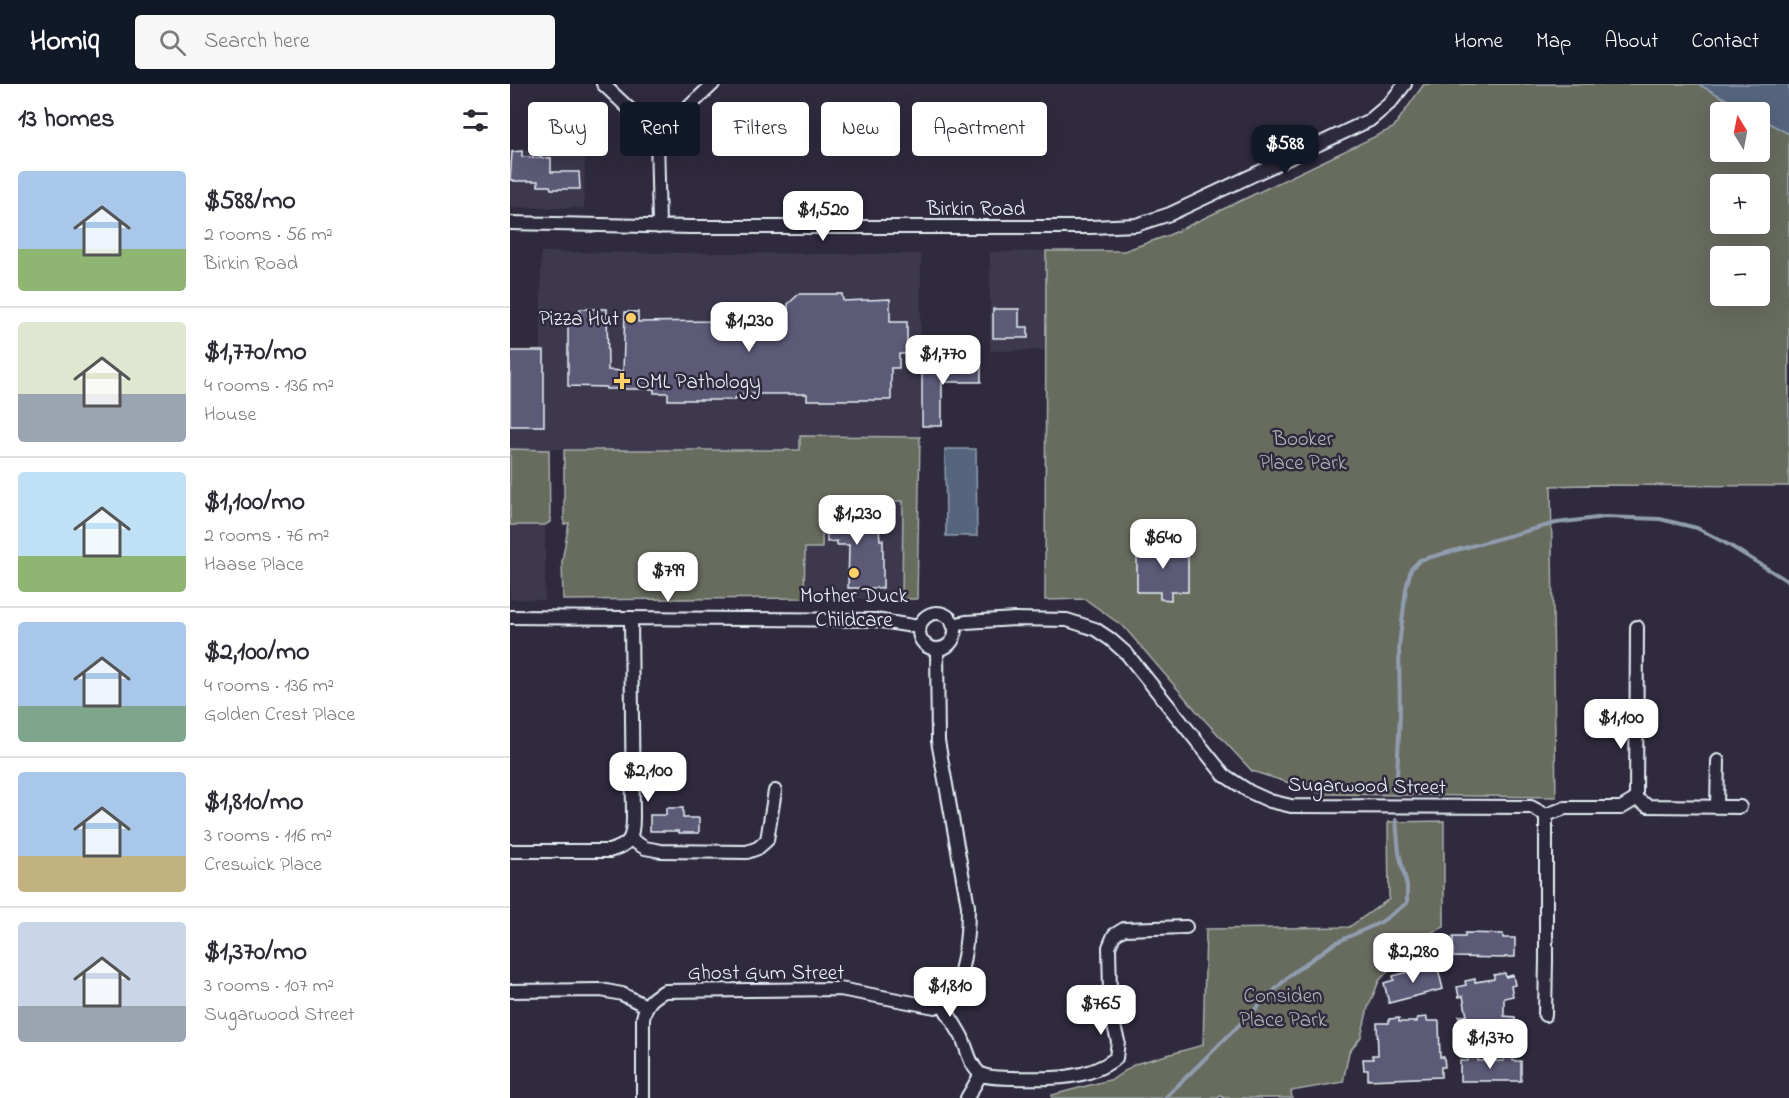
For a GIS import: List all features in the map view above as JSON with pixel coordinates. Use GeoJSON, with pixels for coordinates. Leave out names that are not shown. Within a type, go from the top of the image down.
{"type":"FeatureCollection","features":[{"type":"Feature","properties":{"kind":"street"},"geometry":{"type":"LineString","coordinates":[[603,84],[622,102]]}},
{"type":"Feature","properties":{"kind":"street"},"geometry":{"type":"LineString","coordinates":[[693,102],[712,84]]}},
{"type":"Feature","properties":{"kind":"street","name":"Birkin Road"},"geometry":{"type":"LineString","coordinates":[[510,223],[659,227],[985,228],[1136,225],[1170,214],[1370,120],[1390,103],[1405,84]]}},
{"type":"Feature","properties":{"kind":"street"},"geometry":{"type":"LineString","coordinates":[[657,156],[659,227]]}},
{"type":"Feature","properties":{"kind":"street"},"geometry":{"type":"LineString","coordinates":[[933,614],[943,615],[953,625],[953,639],[946,646],[937,649],[928,647],[921,641],[919,627],[924,619],[933,614]]}},
{"type":"Feature","properties":{"kind":"street"},"geometry":{"type":"LineString","coordinates":[[510,617],[875,620],[919,627]]}},
{"type":"Feature","properties":{"kind":"street"},"geometry":{"type":"LineString","coordinates":[[510,851],[609,851],[623,847],[630,839],[633,828],[631,618]]}},
{"type":"Feature","properties":{"kind":"street","name":"Sugarwood Street"},"geometry":{"type":"LineString","coordinates":[[953,625],[980,621],[1067,620],[1095,629],[1127,654],[1224,775],[1250,792],[1270,801],[1291,806],[1531,807],[1546,815]]}},
{"type":"Feature","properties":{"kind":"street"},"geometry":{"type":"LineString","coordinates":[[1636,627],[1636,799]]}},
{"type":"Feature","properties":{"kind":"street"},"geometry":{"type":"LineString","coordinates":[[937,649],[938,741],[968,906],[968,930],[963,963],[952,994],[943,1005],[981,1074],[992,1077],[1050,1079],[1082,1074],[1105,1067],[1116,1058],[1118,1041],[1112,1019],[1110,992],[1109,947],[1114,935],[1124,928],[1186,927]]}},
{"type":"Feature","properties":{"kind":"street"},"geometry":{"type":"LineString","coordinates":[[1717,806],[1718,761]]}},
{"type":"Feature","properties":{"kind":"street"},"geometry":{"type":"LineString","coordinates":[[630,839],[645,848],[661,851],[747,852],[758,848],[767,840],[775,790]]}},
{"type":"Feature","properties":{"kind":"street"},"geometry":{"type":"LineString","coordinates":[[1545,1015],[1546,815],[1565,808],[1621,808],[1636,799]]}},
{"type":"Feature","properties":{"kind":"street"},"geometry":{"type":"LineString","coordinates":[[1636,799],[1648,807],[1740,807]]}},
{"type":"Feature","properties":{"kind":"street","name":"Ghost Gum Street"},"geometry":{"type":"LineString","coordinates":[[646,1006],[652,998],[665,991],[820,989],[840,989],[935,1007],[943,1005]]}},
{"type":"Feature","properties":{"kind":"street"},"geometry":{"type":"LineString","coordinates":[[510,991],[602,990],[622,994],[646,1006],[643,1018],[643,1098]]}},
{"type":"Feature","properties":{"kind":"street"},"geometry":{"type":"LineString","coordinates":[[967,1098],[981,1074]]}},
{"type":"Feature","properties":{"kind":"shaded area"},"geometry":{"type":"Polygon","coordinates":[[[510,150],[528,150],[528,156],[585,156],[584,208],[510,207],[510,150]]]}},
{"type":"Feature","properties":{"kind":"shaded area"},"geometry":{"type":"Polygon","coordinates":[[[1046,251],[1046,350],[990,351],[990,252],[1046,251]]]}},
{"type":"Feature","properties":{"kind":"shaded area"},"geometry":{"type":"Polygon","coordinates":[[[541,252],[921,254],[920,437],[801,436],[800,450],[510,449],[510,350],[541,349],[541,252]]]}},
{"type":"Feature","properties":{"kind":"shaded area","name":"Mother Duck Childcare"},"geometry":{"type":"Polygon","coordinates":[[[822,500],[903,501],[902,599],[804,598],[805,548],[822,547],[822,500]]]}},
{"type":"Feature","properties":{"kind":"shaded area"},"geometry":{"type":"Polygon","coordinates":[[[510,525],[545,525],[545,600],[510,599],[510,525]]]}},
{"type":"Feature","properties":{"kind":"green space","name":"Booker Place Park"},"geometry":{"type":"Polygon","coordinates":[[[1424,84],[1698,84],[1731,102],[1710,102],[1710,162],[1770,162],[1770,124],[1789,134],[1789,486],[1551,486],[1556,797],[1323,794],[1252,771],[1125,628],[1085,599],[1045,600],[1046,251],[1124,251],[1169,235],[1393,128],[1424,84]]]}},
{"type":"Feature","properties":{"kind":"green space"},"geometry":{"type":"Polygon","coordinates":[[[800,436],[920,437],[917,599],[902,599],[903,501],[823,500],[822,548],[805,548],[804,598],[563,600],[562,561],[569,523],[564,524],[564,450],[800,450],[800,436]]]}},
{"type":"Feature","properties":{"kind":"green space"},"geometry":{"type":"Polygon","coordinates":[[[510,449],[549,450],[550,522],[545,525],[510,525],[510,449]]]}},
{"type":"Feature","properties":{"kind":"green space","name":"Considen Place Park"},"geometry":{"type":"Polygon","coordinates":[[[1444,821],[1444,927],[1406,944],[1396,962],[1379,981],[1368,1008],[1361,1037],[1349,1052],[1343,1082],[1291,1091],[1292,1098],[1224,1098],[1221,1095],[1218,1098],[1052,1098],[1052,1095],[1113,1079],[1135,1064],[1203,1045],[1206,929],[1349,927],[1389,899],[1388,822],[1444,821]]]}},
{"type":"Feature","properties":{"kind":"water"},"geometry":{"type":"Polygon","coordinates":[[[1698,84],[1789,84],[1789,134],[1770,124],[1770,102],[1731,102],[1698,84]]]}},
{"type":"Feature","properties":{"kind":"water"},"geometry":{"type":"Polygon","coordinates":[[[945,449],[976,449],[977,536],[946,536],[945,449]]]}},
{"type":"Feature","properties":{"kind":"building"},"geometry":{"type":"Polygon","coordinates":[[[522,151],[522,157],[551,158],[551,172],[579,172],[580,189],[551,189],[550,186],[538,186],[538,181],[510,180],[512,152],[522,151]]]}},
{"type":"Feature","properties":{"kind":"building"},"geometry":{"type":"Polygon","coordinates":[[[799,294],[842,294],[843,301],[890,299],[890,322],[907,322],[907,354],[899,354],[899,368],[891,368],[891,400],[807,400],[807,394],[738,394],[738,398],[734,400],[668,400],[668,393],[654,393],[654,389],[568,386],[568,324],[579,323],[580,309],[607,309],[608,370],[623,371],[625,312],[638,312],[638,322],[712,321],[712,319],[763,320],[763,310],[788,309],[788,304],[799,294]]]}},
{"type":"Feature","properties":{"kind":"building"},"geometry":{"type":"Polygon","coordinates":[[[993,309],[1019,309],[1019,327],[1028,327],[1028,338],[993,338],[993,309]]]}},
{"type":"Feature","properties":{"kind":"building"},"geometry":{"type":"Polygon","coordinates":[[[510,351],[544,351],[544,426],[510,426],[510,351]]]}},
{"type":"Feature","properties":{"kind":"building"},"geometry":{"type":"Polygon","coordinates":[[[922,362],[981,362],[981,382],[942,382],[942,426],[922,426],[922,362]]]}},
{"type":"Feature","properties":{"kind":"building"},"geometry":{"type":"Polygon","coordinates":[[[826,503],[849,503],[849,510],[857,510],[857,525],[879,528],[880,540],[883,540],[883,588],[848,588],[849,545],[837,545],[837,541],[827,542],[826,503]]]}},
{"type":"Feature","properties":{"kind":"building"},"geometry":{"type":"Polygon","coordinates":[[[1148,544],[1188,544],[1188,592],[1171,592],[1171,600],[1160,599],[1160,592],[1137,592],[1137,552],[1148,552],[1148,544]]]}},
{"type":"Feature","properties":{"kind":"building"},"geometry":{"type":"Polygon","coordinates":[[[666,808],[683,808],[683,818],[699,818],[699,833],[650,831],[650,815],[666,815],[666,808]]]}},
{"type":"Feature","properties":{"kind":"building"},"geometry":{"type":"Polygon","coordinates":[[[1465,933],[1503,934],[1503,938],[1515,938],[1515,957],[1453,957],[1453,937],[1465,937],[1465,933]]]}},
{"type":"Feature","properties":{"kind":"building"},"geometry":{"type":"Polygon","coordinates":[[[1427,967],[1428,971],[1438,969],[1443,989],[1389,1003],[1384,983],[1394,980],[1393,976],[1427,967]]]}},
{"type":"Feature","properties":{"kind":"building"},"geometry":{"type":"Polygon","coordinates":[[[1505,973],[1506,977],[1513,975],[1515,985],[1511,986],[1513,996],[1504,998],[1504,1016],[1515,1017],[1515,1036],[1459,1035],[1459,1016],[1467,1016],[1463,996],[1459,997],[1457,987],[1466,985],[1465,981],[1494,979],[1494,975],[1505,973]]]}},
{"type":"Feature","properties":{"kind":"building"},"geometry":{"type":"Polygon","coordinates":[[[1427,1017],[1427,1021],[1439,1021],[1440,1057],[1444,1057],[1445,1067],[1441,1067],[1441,1077],[1368,1080],[1368,1070],[1364,1070],[1363,1059],[1373,1059],[1372,1055],[1378,1055],[1377,1023],[1389,1023],[1389,1019],[1399,1018],[1399,1022],[1417,1022],[1417,1018],[1427,1017]]]}},
{"type":"Feature","properties":{"kind":"building"},"geometry":{"type":"Polygon","coordinates":[[[1468,1057],[1478,1057],[1478,1061],[1504,1061],[1504,1057],[1513,1057],[1513,1061],[1521,1061],[1521,1081],[1460,1081],[1460,1061],[1468,1061],[1468,1057]]]}},
{"type":"Feature","properties":{"kind":"waterway"},"geometry":{"type":"LineString","coordinates":[[1396,794],[1400,715],[1399,646],[1406,589],[1411,569],[1420,560],[1556,523],[1605,517],[1660,519],[1697,528],[1789,582]]}},
{"type":"Feature","properties":{"kind":"waterway"},"geometry":{"type":"LineString","coordinates":[[1165,1098],[1291,974],[1335,943],[1381,922],[1407,903],[1407,886],[1399,853],[1396,820]]}},
{"type":"Feature","properties":{"kind":"place","name":"Pizza Hut"},"geometry":{"type":"Point","coordinates":[631,318]}},
{"type":"Feature","properties":{"kind":"place","name":"OML Pathology"},"geometry":{"type":"Point","coordinates":[622,381]}},
{"type":"Feature","properties":{"kind":"place","name":"Mother Duck Childcare"},"geometry":{"type":"Point","coordinates":[854,573]}}]}
